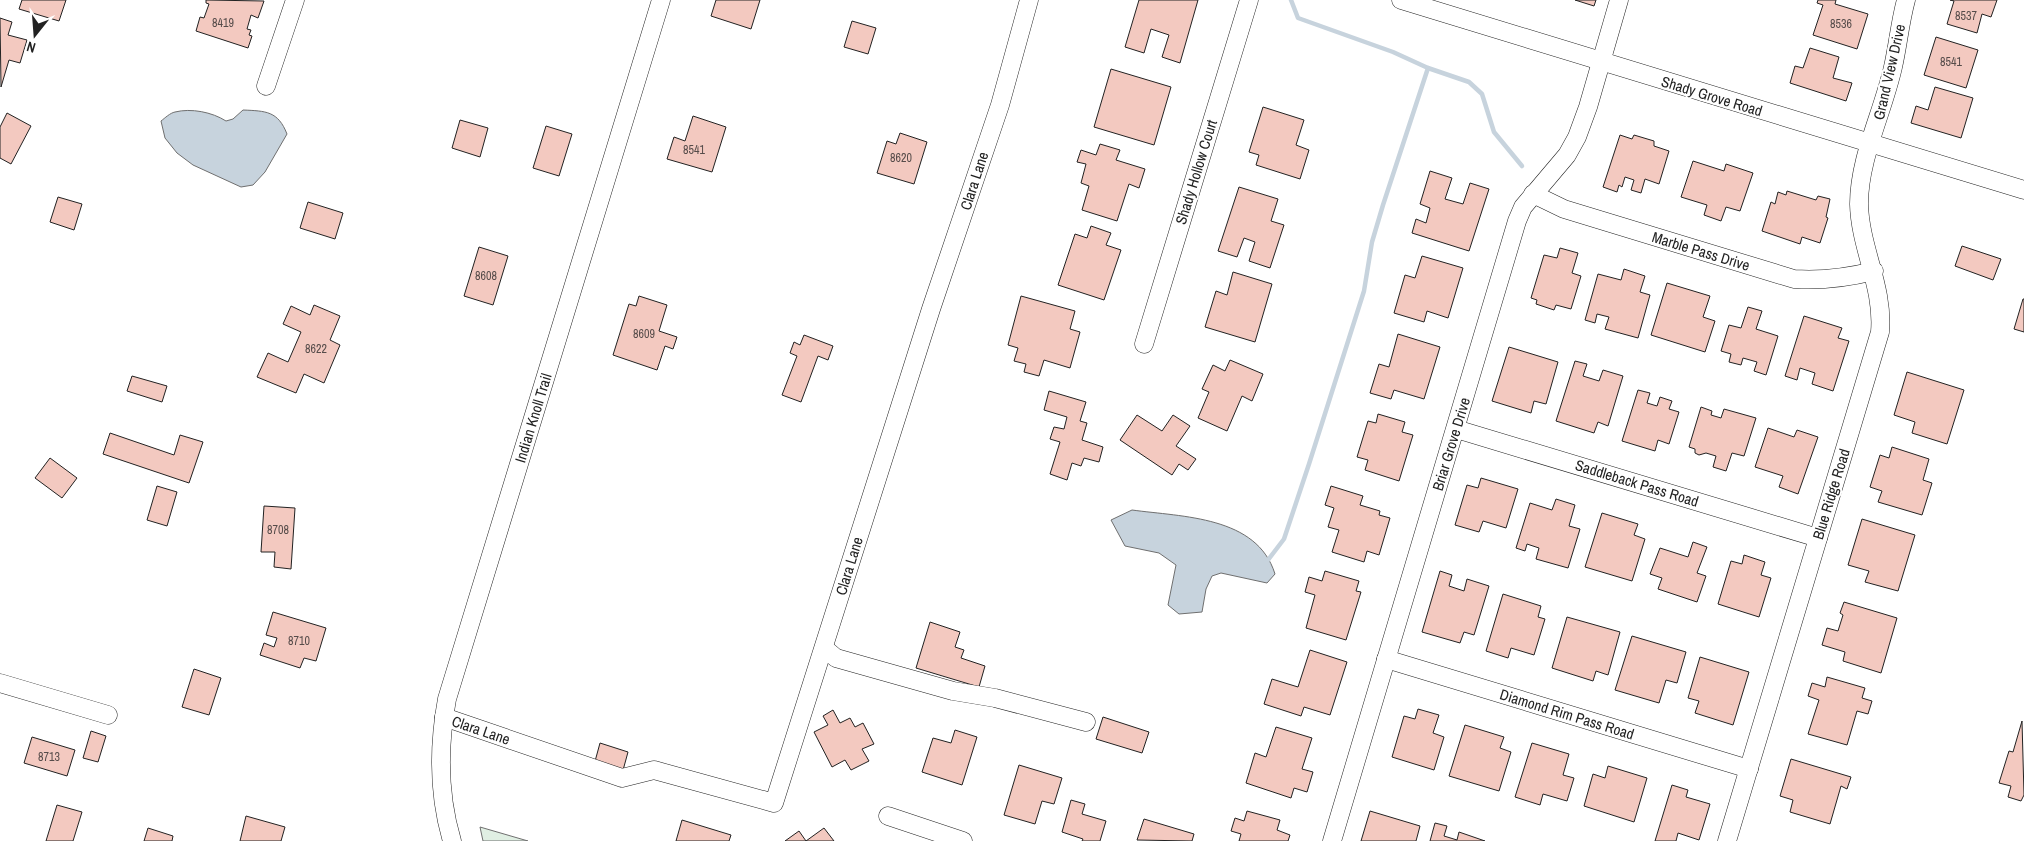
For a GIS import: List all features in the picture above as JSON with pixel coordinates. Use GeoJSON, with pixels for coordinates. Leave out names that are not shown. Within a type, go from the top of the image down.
{"type":"FeatureCollection","features":[{"type":"Feature","properties":{"kind":"street"},"geometry":{"type":"LineString","coordinates":[[266,86],[294,0]]}},
{"type":"Feature","properties":{"kind":"street","name":"Indian Knoll Trail"},"geometry":{"type":"LineString","coordinates":[[452,841],[445,818],[440,777],[441,732],[444,717],[456,669],[661,0]]}},
{"type":"Feature","properties":{"kind":"street","name":"Clara Lane"},"geometry":{"type":"LineString","coordinates":[[444,717],[622,778],[654,770],[774,803],[926,327],[1000,105],[1029,0]]}},
{"type":"Feature","properties":{"kind":"street","name":"Shady Hollow Court"},"geometry":{"type":"LineString","coordinates":[[1144,344],[1249,0]]}},
{"type":"Feature","properties":{"kind":"street","name":"Briar Grove Drive"},"geometry":{"type":"LineString","coordinates":[[1332,841],[1517,221],[1534,194],[1566,155],[1577,137],[1619,0]]}},
{"type":"Feature","properties":{"kind":"street","name":"Grand View Drive"},"geometry":{"type":"LineString","coordinates":[[1871,144],[1893,67],[1906,0]]}},
{"type":"Feature","properties":{"kind":"street","name":"Shady Grove Road"},"geometry":{"type":"LineString","coordinates":[[1413,2],[1600,62],[2024,190]]}},
{"type":"Feature","properties":{"kind":"street","name":"Blue Ridge Road"},"geometry":{"type":"LineString","coordinates":[[1727,841],[1880,332],[1882,313],[1874,271],[1861,226],[1859,204],[1861,180],[1871,144]]}},
{"type":"Feature","properties":{"kind":"street","name":"Marble Pass Drive"},"geometry":{"type":"LineString","coordinates":[[1534,194],[1564,210],[1794,279],[1835,280],[1874,271]]}},
{"type":"Feature","properties":{"kind":"street","name":"Saddleback Pass Road"},"geometry":{"type":"LineString","coordinates":[[1456,429],[1818,538]]}},
{"type":"Feature","properties":{"kind":"street"},"geometry":{"type":"LineString","coordinates":[[824,648],[836,658],[953,691],[995,698],[1086,722]]}},
{"type":"Feature","properties":{"kind":"street","name":"Diamond Rim Pass Road"},"geometry":{"type":"LineString","coordinates":[[1386,659],[1749,769]]}},
{"type":"Feature","properties":{"kind":"street"},"geometry":{"type":"LineString","coordinates":[[0,683],[108,715]]}},
{"type":"Feature","properties":{"kind":"street"},"geometry":{"type":"LineString","coordinates":[[888,816],[963,841]]}},
{"type":"Feature","properties":{"kind":"green space"},"geometry":{"type":"Polygon","coordinates":[[[480,827],[528,841],[483,841],[480,827]]]}},
{"type":"Feature","properties":{"kind":"shaded area"},"geometry":{"type":"Polygon","coordinates":[[[188,110],[214,115],[226,121],[233,119],[243,110],[270,114],[280,121],[287,134],[265,172],[253,185],[241,187],[193,165],[177,153],[165,138],[161,121],[173,113],[188,110]]]}},
{"type":"Feature","properties":{"kind":"shaded area"},"geometry":{"type":"Polygon","coordinates":[[[1132,510],[1195,518],[1235,530],[1252,541],[1266,555],[1275,574],[1267,583],[1221,573],[1212,576],[1206,589],[1202,612],[1179,614],[1168,605],[1176,565],[1159,553],[1125,546],[1111,520],[1132,510]]]}},
{"type":"Feature","properties":{"kind":"building"},"geometry":{"type":"Polygon","coordinates":[[[22,0],[66,0],[59,21],[19,9],[22,0]]]}},
{"type":"Feature","properties":{"kind":"building"},"geometry":{"type":"Polygon","coordinates":[[[206,0],[264,1],[258,18],[251,15],[247,29],[251,30],[249,35],[252,36],[248,48],[196,31],[200,17],[204,18],[209,4],[206,3],[206,0]]]}},
{"type":"Feature","properties":{"kind":"building"},"geometry":{"type":"Polygon","coordinates":[[[716,0],[760,0],[751,29],[711,16],[716,0]]]}},
{"type":"Feature","properties":{"kind":"building"},"geometry":{"type":"Polygon","coordinates":[[[1139,0],[1198,0],[1180,63],[1162,57],[1169,35],[1151,29],[1144,53],[1125,47],[1139,0]]]}},
{"type":"Feature","properties":{"kind":"building"},"geometry":{"type":"Polygon","coordinates":[[[1575,0],[1596,0],[1594,6],[1575,0]]]}},
{"type":"Feature","properties":{"kind":"building"},"geometry":{"type":"Polygon","coordinates":[[[1818,0],[1836,0],[1835,4],[1868,14],[1857,49],[1813,35],[1823,5],[1817,3],[1818,0]]]}},
{"type":"Feature","properties":{"kind":"building"},"geometry":{"type":"Polygon","coordinates":[[[1950,0],[1997,0],[1991,17],[1982,14],[1977,33],[1947,24],[1954,1],[1950,0]]]}},
{"type":"Feature","properties":{"kind":"building"},"geometry":{"type":"Polygon","coordinates":[[[0,18],[12,22],[8,35],[27,40],[20,63],[9,60],[1,87],[0,18]]]}},
{"type":"Feature","properties":{"kind":"building"},"geometry":{"type":"Polygon","coordinates":[[[852,21],[876,28],[868,54],[844,47],[852,21]]]}},
{"type":"Feature","properties":{"kind":"building"},"geometry":{"type":"Polygon","coordinates":[[[1936,37],[1978,50],[1966,88],[1924,75],[1936,37]]]}},
{"type":"Feature","properties":{"kind":"building"},"geometry":{"type":"Polygon","coordinates":[[[1810,48],[1839,57],[1833,78],[1852,83],[1846,101],[1790,83],[1795,66],[1803,68],[1810,48]]]}},
{"type":"Feature","properties":{"kind":"building"},"geometry":{"type":"Polygon","coordinates":[[[1111,69],[1171,87],[1154,145],[1094,127],[1111,69]]]}},
{"type":"Feature","properties":{"kind":"building"},"geometry":{"type":"Polygon","coordinates":[[[1935,87],[1973,98],[1961,138],[1911,123],[1916,106],[1928,110],[1935,87]]]}},
{"type":"Feature","properties":{"kind":"building"},"geometry":{"type":"Polygon","coordinates":[[[1263,107],[1304,120],[1296,145],[1309,150],[1300,179],[1256,165],[1259,155],[1249,152],[1263,107]]]}},
{"type":"Feature","properties":{"kind":"building"},"geometry":{"type":"Polygon","coordinates":[[[7,113],[31,126],[11,164],[0,158],[0,127],[7,113]]]}},
{"type":"Feature","properties":{"kind":"building"},"geometry":{"type":"Polygon","coordinates":[[[693,116],[726,127],[712,172],[667,159],[674,137],[685,141],[693,116]]]}},
{"type":"Feature","properties":{"kind":"building"},"geometry":{"type":"Polygon","coordinates":[[[460,120],[488,128],[480,157],[452,148],[460,120]]]}},
{"type":"Feature","properties":{"kind":"building"},"geometry":{"type":"Polygon","coordinates":[[[546,126],[572,134],[559,176],[533,168],[546,126]]]}},
{"type":"Feature","properties":{"kind":"building"},"geometry":{"type":"Polygon","coordinates":[[[900,133],[927,142],[914,184],[877,173],[887,141],[896,144],[900,133]]]}},
{"type":"Feature","properties":{"kind":"building"},"geometry":{"type":"Polygon","coordinates":[[[1620,135],[1632,139],[1634,135],[1654,141],[1654,146],[1669,151],[1659,184],[1645,179],[1641,193],[1631,190],[1634,180],[1625,177],[1622,187],[1619,185],[1617,192],[1603,187],[1620,135]]]}},
{"type":"Feature","properties":{"kind":"building"},"geometry":{"type":"Polygon","coordinates":[[[1100,144],[1120,150],[1116,160],[1145,169],[1139,188],[1129,184],[1117,221],[1082,210],[1089,186],[1081,183],[1086,164],[1077,162],[1081,150],[1096,155],[1100,144]]]}},
{"type":"Feature","properties":{"kind":"building"},"geometry":{"type":"Polygon","coordinates":[[[1693,161],[1724,171],[1726,164],[1753,173],[1740,211],[1726,207],[1721,221],[1704,215],[1707,205],[1681,197],[1693,161]]]}},
{"type":"Feature","properties":{"kind":"building"},"geometry":{"type":"Polygon","coordinates":[[[1430,171],[1452,178],[1445,199],[1463,204],[1470,183],[1489,189],[1469,251],[1412,233],[1416,219],[1426,223],[1430,208],[1420,204],[1430,171]]]}},
{"type":"Feature","properties":{"kind":"building"},"geometry":{"type":"Polygon","coordinates":[[[1239,187],[1278,199],[1271,221],[1284,225],[1270,268],[1249,261],[1255,242],[1244,238],[1237,257],[1218,251],[1239,187]]]}},
{"type":"Feature","properties":{"kind":"building"},"geometry":{"type":"Polygon","coordinates":[[[1787,191],[1816,200],[1818,196],[1830,199],[1826,217],[1828,218],[1820,243],[1802,237],[1800,244],[1762,231],[1771,202],[1775,204],[1778,192],[1786,195],[1787,191]]]}},
{"type":"Feature","properties":{"kind":"building"},"geometry":{"type":"Polygon","coordinates":[[[58,197],[82,204],[74,230],[50,222],[58,197]]]}},
{"type":"Feature","properties":{"kind":"building"},"geometry":{"type":"Polygon","coordinates":[[[308,202],[343,213],[335,239],[300,228],[308,202]]]}},
{"type":"Feature","properties":{"kind":"building"},"geometry":{"type":"Polygon","coordinates":[[[1091,226],[1111,233],[1106,245],[1121,250],[1104,300],[1058,285],[1075,234],[1087,238],[1091,226]]]}},
{"type":"Feature","properties":{"kind":"building"},"geometry":{"type":"Polygon","coordinates":[[[1962,246],[2001,259],[1993,280],[1955,266],[1962,246]]]}},
{"type":"Feature","properties":{"kind":"building"},"geometry":{"type":"Polygon","coordinates":[[[479,247],[508,256],[493,305],[464,296],[479,247]]]}},
{"type":"Feature","properties":{"kind":"building"},"geometry":{"type":"Polygon","coordinates":[[[1560,248],[1578,253],[1572,273],[1581,276],[1571,309],[1556,305],[1554,310],[1536,304],[1537,300],[1531,298],[1544,255],[1557,258],[1560,248]]]}},
{"type":"Feature","properties":{"kind":"building"},"geometry":{"type":"Polygon","coordinates":[[[1422,256],[1463,268],[1448,318],[1427,311],[1424,322],[1394,313],[1405,275],[1415,278],[1422,256]]]}},
{"type":"Feature","properties":{"kind":"building"},"geometry":{"type":"Polygon","coordinates":[[[1624,269],[1645,276],[1640,292],[1650,295],[1638,338],[1605,329],[1609,317],[1597,314],[1595,323],[1585,320],[1598,274],[1621,280],[1624,269]]]}},
{"type":"Feature","properties":{"kind":"building"},"geometry":{"type":"Polygon","coordinates":[[[1233,272],[1272,284],[1255,342],[1205,327],[1216,291],[1227,295],[1233,272]]]}},
{"type":"Feature","properties":{"kind":"building"},"geometry":{"type":"Polygon","coordinates":[[[1667,283],[1710,296],[1703,317],[1715,321],[1705,352],[1651,335],[1667,283]]]}},
{"type":"Feature","properties":{"kind":"building"},"geometry":{"type":"Polygon","coordinates":[[[639,296],[667,305],[659,331],[677,337],[673,349],[665,346],[657,370],[613,355],[629,304],[636,306],[639,296]]]}},
{"type":"Feature","properties":{"kind":"building"},"geometry":{"type":"Polygon","coordinates":[[[1021,296],[1075,311],[1070,329],[1080,332],[1070,368],[1044,360],[1039,376],[1024,372],[1026,364],[1014,361],[1018,348],[1008,345],[1021,296]]]}},
{"type":"Feature","properties":{"kind":"building"},"geometry":{"type":"Polygon","coordinates":[[[2024,299],[2024,332],[2014,329],[2024,299]]]}},
{"type":"Feature","properties":{"kind":"building"},"geometry":{"type":"Polygon","coordinates":[[[314,305],[340,316],[330,340],[340,345],[324,383],[304,374],[296,393],[257,377],[268,353],[288,362],[301,332],[283,324],[291,306],[310,315],[314,305]]]}},
{"type":"Feature","properties":{"kind":"building"},"geometry":{"type":"Polygon","coordinates":[[[1748,307],[1762,311],[1756,329],[1778,336],[1766,375],[1754,371],[1757,362],[1743,358],[1741,365],[1729,362],[1731,354],[1721,351],[1729,325],[1741,328],[1748,307]]]}},
{"type":"Feature","properties":{"kind":"building"},"geometry":{"type":"Polygon","coordinates":[[[1804,316],[1842,328],[1838,338],[1849,341],[1833,391],[1812,384],[1815,373],[1800,368],[1797,380],[1785,376],[1804,316]]]}},
{"type":"Feature","properties":{"kind":"building"},"geometry":{"type":"Polygon","coordinates":[[[1398,334],[1440,347],[1424,399],[1394,390],[1391,399],[1370,393],[1379,364],[1389,367],[1398,334]]]}},
{"type":"Feature","properties":{"kind":"building"},"geometry":{"type":"Polygon","coordinates":[[[804,335],[833,346],[828,360],[818,356],[801,402],[782,395],[797,356],[790,353],[794,342],[800,345],[804,335]]]}},
{"type":"Feature","properties":{"kind":"building"},"geometry":{"type":"Polygon","coordinates":[[[1509,347],[1558,362],[1546,404],[1534,401],[1531,413],[1492,401],[1509,347]]]}},
{"type":"Feature","properties":{"kind":"building"},"geometry":{"type":"Polygon","coordinates":[[[1230,360],[1263,374],[1252,401],[1242,396],[1227,431],[1198,418],[1209,392],[1202,389],[1213,365],[1225,371],[1230,360]]]}},
{"type":"Feature","properties":{"kind":"building"},"geometry":{"type":"Polygon","coordinates":[[[1575,361],[1587,364],[1583,376],[1599,381],[1603,370],[1623,376],[1608,426],[1598,422],[1594,433],[1556,421],[1575,361]]]}},
{"type":"Feature","properties":{"kind":"building"},"geometry":{"type":"Polygon","coordinates":[[[1907,372],[1964,390],[1947,444],[1912,433],[1915,422],[1894,415],[1907,372]]]}},
{"type":"Feature","properties":{"kind":"building"},"geometry":{"type":"Polygon","coordinates":[[[132,376],[167,386],[162,402],[127,391],[132,376]]]}},
{"type":"Feature","properties":{"kind":"building"},"geometry":{"type":"Polygon","coordinates":[[[1638,390],[1650,393],[1647,403],[1657,406],[1660,397],[1672,401],[1669,409],[1679,412],[1669,444],[1658,440],[1655,451],[1622,441],[1638,390]]]}},
{"type":"Feature","properties":{"kind":"building"},"geometry":{"type":"Polygon","coordinates":[[[1049,391],[1086,402],[1080,421],[1087,423],[1082,440],[1103,447],[1099,462],[1084,458],[1081,466],[1072,463],[1067,480],[1050,474],[1060,442],[1050,439],[1054,427],[1064,429],[1067,417],[1044,410],[1049,391]]]}},
{"type":"Feature","properties":{"kind":"building"},"geometry":{"type":"Polygon","coordinates":[[[1701,407],[1712,411],[1711,415],[1721,418],[1724,409],[1756,418],[1744,456],[1732,453],[1726,471],[1713,467],[1716,456],[1706,453],[1699,455],[1695,453],[1695,449],[1689,447],[1701,407]]]}},
{"type":"Feature","properties":{"kind":"building"},"geometry":{"type":"Polygon","coordinates":[[[1378,414],[1405,422],[1402,432],[1413,435],[1399,481],[1365,470],[1368,460],[1357,457],[1368,421],[1376,423],[1378,414]]]}},
{"type":"Feature","properties":{"kind":"building"},"geometry":{"type":"Polygon","coordinates":[[[1137,415],[1162,431],[1173,415],[1190,426],[1176,446],[1196,459],[1188,470],[1179,464],[1172,475],[1120,440],[1137,415]]]}},
{"type":"Feature","properties":{"kind":"building"},"geometry":{"type":"Polygon","coordinates":[[[1768,428],[1794,437],[1797,430],[1818,437],[1798,494],[1779,487],[1783,476],[1755,467],[1768,428]]]}},
{"type":"Feature","properties":{"kind":"building"},"geometry":{"type":"Polygon","coordinates":[[[110,433],[174,455],[180,435],[203,442],[189,483],[103,454],[110,433]]]}},
{"type":"Feature","properties":{"kind":"building"},"geometry":{"type":"Polygon","coordinates":[[[1892,447],[1929,459],[1923,480],[1932,483],[1922,515],[1878,502],[1882,491],[1870,487],[1880,455],[1889,458],[1892,447]]]}},
{"type":"Feature","properties":{"kind":"building"},"geometry":{"type":"Polygon","coordinates":[[[50,458],[77,478],[62,498],[35,478],[50,458]]]}},
{"type":"Feature","properties":{"kind":"building"},"geometry":{"type":"Polygon","coordinates":[[[1481,478],[1518,489],[1506,528],[1483,521],[1479,532],[1455,525],[1467,485],[1478,488],[1481,478]]]}},
{"type":"Feature","properties":{"kind":"building"},"geometry":{"type":"Polygon","coordinates":[[[157,486],[177,492],[167,526],[147,520],[157,486]]]}},
{"type":"Feature","properties":{"kind":"building"},"geometry":{"type":"Polygon","coordinates":[[[1331,486],[1363,496],[1360,505],[1380,511],[1379,515],[1390,518],[1379,555],[1367,551],[1364,562],[1332,552],[1339,530],[1328,527],[1334,508],[1325,505],[1331,486]]]}},
{"type":"Feature","properties":{"kind":"building"},"geometry":{"type":"Polygon","coordinates":[[[1556,499],[1575,505],[1569,526],[1580,529],[1568,568],[1536,559],[1539,548],[1527,544],[1525,551],[1516,548],[1530,503],[1552,510],[1556,499]]]}},
{"type":"Feature","properties":{"kind":"building"},"geometry":{"type":"Polygon","coordinates":[[[264,506],[295,508],[291,569],[274,567],[275,552],[261,552],[264,506]]]}},
{"type":"Feature","properties":{"kind":"building"},"geometry":{"type":"Polygon","coordinates":[[[1602,513],[1638,524],[1634,535],[1645,539],[1632,581],[1585,567],[1602,513]]]}},
{"type":"Feature","properties":{"kind":"building"},"geometry":{"type":"Polygon","coordinates":[[[1862,519],[1915,535],[1898,591],[1865,582],[1869,571],[1848,565],[1862,519]]]}},
{"type":"Feature","properties":{"kind":"building"},"geometry":{"type":"Polygon","coordinates":[[[1693,542],[1707,547],[1697,573],[1706,576],[1697,602],[1658,589],[1662,578],[1650,574],[1660,548],[1688,557],[1693,542]]]}},
{"type":"Feature","properties":{"kind":"building"},"geometry":{"type":"Polygon","coordinates":[[[1744,555],[1765,562],[1761,575],[1771,578],[1759,617],[1718,604],[1731,561],[1742,564],[1744,555]]]}},
{"type":"Feature","properties":{"kind":"building"},"geometry":{"type":"Polygon","coordinates":[[[1325,571],[1359,581],[1356,591],[1361,592],[1346,640],[1306,628],[1315,595],[1305,592],[1309,577],[1322,581],[1325,571]]]}},
{"type":"Feature","properties":{"kind":"building"},"geometry":{"type":"Polygon","coordinates":[[[1440,571],[1452,575],[1449,586],[1464,591],[1467,579],[1489,586],[1474,635],[1464,632],[1460,643],[1422,632],[1440,571]]]}},
{"type":"Feature","properties":{"kind":"building"},"geometry":{"type":"Polygon","coordinates":[[[1503,594],[1541,606],[1538,617],[1545,619],[1534,655],[1511,648],[1508,658],[1486,651],[1503,594]]]}},
{"type":"Feature","properties":{"kind":"building"},"geometry":{"type":"Polygon","coordinates":[[[1844,602],[1897,618],[1881,673],[1843,661],[1845,652],[1822,645],[1827,628],[1838,631],[1843,615],[1840,613],[1844,602]]]}},
{"type":"Feature","properties":{"kind":"building"},"geometry":{"type":"Polygon","coordinates":[[[273,612],[326,628],[316,661],[304,658],[300,668],[260,655],[264,643],[274,647],[277,638],[266,635],[273,612]]]}},
{"type":"Feature","properties":{"kind":"building"},"geometry":{"type":"Polygon","coordinates":[[[1567,617],[1620,632],[1608,675],[1596,671],[1593,681],[1552,668],[1567,617]]]}},
{"type":"Feature","properties":{"kind":"building"},"geometry":{"type":"Polygon","coordinates":[[[930,622],[960,632],[955,647],[964,650],[961,658],[985,666],[979,687],[916,668],[930,622]]]}},
{"type":"Feature","properties":{"kind":"building"},"geometry":{"type":"Polygon","coordinates":[[[1632,636],[1686,652],[1677,683],[1666,680],[1659,703],[1615,690],[1632,636]]]}},
{"type":"Feature","properties":{"kind":"building"},"geometry":{"type":"Polygon","coordinates":[[[1310,650],[1347,662],[1330,715],[1304,707],[1301,716],[1264,704],[1272,679],[1298,687],[1310,650]]]}},
{"type":"Feature","properties":{"kind":"building"},"geometry":{"type":"Polygon","coordinates":[[[1700,657],[1749,672],[1733,725],[1695,713],[1699,701],[1688,698],[1700,657]]]}},
{"type":"Feature","properties":{"kind":"building"},"geometry":{"type":"Polygon","coordinates":[[[194,669],[221,678],[209,715],[182,707],[194,669]]]}},
{"type":"Feature","properties":{"kind":"building"},"geometry":{"type":"Polygon","coordinates":[[[1827,677],[1865,688],[1862,698],[1872,701],[1868,714],[1857,711],[1847,745],[1808,734],[1819,700],[1808,696],[1812,683],[1825,687],[1827,677]]]}},
{"type":"Feature","properties":{"kind":"building"},"geometry":{"type":"Polygon","coordinates":[[[1418,709],[1439,715],[1433,733],[1444,737],[1434,770],[1392,757],[1404,716],[1415,719],[1418,709]]]}},
{"type":"Feature","properties":{"kind":"building"},"geometry":{"type":"Polygon","coordinates":[[[833,710],[840,723],[850,718],[855,727],[863,723],[874,744],[862,749],[869,761],[851,770],[845,760],[832,767],[814,732],[828,725],[823,716],[833,710]]]}},
{"type":"Feature","properties":{"kind":"building"},"geometry":{"type":"Polygon","coordinates":[[[1103,717],[1149,732],[1142,753],[1096,739],[1103,717]]]}},
{"type":"Feature","properties":{"kind":"building"},"geometry":{"type":"Polygon","coordinates":[[[2022,721],[2024,795],[2021,801],[2008,797],[2011,786],[1999,783],[2009,751],[2013,752],[2022,721]]]}},
{"type":"Feature","properties":{"kind":"building"},"geometry":{"type":"Polygon","coordinates":[[[1465,725],[1504,737],[1500,748],[1511,752],[1499,791],[1449,776],[1465,725]]]}},
{"type":"Feature","properties":{"kind":"building"},"geometry":{"type":"Polygon","coordinates":[[[1276,727],[1312,738],[1302,769],[1313,772],[1307,792],[1294,788],[1291,798],[1246,783],[1255,753],[1266,757],[1276,727]]]}},
{"type":"Feature","properties":{"kind":"building"},"geometry":{"type":"Polygon","coordinates":[[[955,730],[977,737],[962,785],[922,772],[933,738],[951,743],[955,730]]]}},
{"type":"Feature","properties":{"kind":"building"},"geometry":{"type":"Polygon","coordinates":[[[91,731],[106,736],[98,762],[83,758],[91,731]]]}},
{"type":"Feature","properties":{"kind":"building"},"geometry":{"type":"Polygon","coordinates":[[[32,737],[75,750],[67,776],[24,763],[32,737]]]}},
{"type":"Feature","properties":{"kind":"building"},"geometry":{"type":"Polygon","coordinates":[[[600,743],[628,752],[622,774],[594,765],[600,743]]]}},
{"type":"Feature","properties":{"kind":"building"},"geometry":{"type":"Polygon","coordinates":[[[1532,743],[1569,754],[1563,775],[1574,778],[1567,801],[1543,794],[1540,805],[1515,797],[1532,743]]]}},
{"type":"Feature","properties":{"kind":"building"},"geometry":{"type":"Polygon","coordinates":[[[1791,759],[1851,777],[1847,789],[1841,786],[1830,824],[1790,812],[1793,800],[1780,796],[1791,759]]]}},
{"type":"Feature","properties":{"kind":"building"},"geometry":{"type":"Polygon","coordinates":[[[1019,765],[1062,778],[1054,804],[1042,801],[1035,824],[1004,815],[1019,765]]]}},
{"type":"Feature","properties":{"kind":"building"},"geometry":{"type":"Polygon","coordinates":[[[1608,766],[1647,778],[1634,822],[1584,806],[1593,774],[1605,778],[1608,766]]]}},
{"type":"Feature","properties":{"kind":"building"},"geometry":{"type":"Polygon","coordinates":[[[1672,785],[1688,790],[1686,797],[1710,804],[1699,840],[1678,833],[1676,841],[1655,841],[1672,785]]]}},
{"type":"Feature","properties":{"kind":"building"},"geometry":{"type":"Polygon","coordinates":[[[1071,800],[1085,804],[1082,814],[1106,821],[1100,841],[1082,841],[1083,839],[1062,832],[1071,800]]]}},
{"type":"Feature","properties":{"kind":"building"},"geometry":{"type":"Polygon","coordinates":[[[57,805],[82,812],[73,841],[46,841],[57,805]]]}},
{"type":"Feature","properties":{"kind":"building"},"geometry":{"type":"Polygon","coordinates":[[[1247,811],[1280,820],[1277,830],[1290,835],[1288,841],[1239,841],[1241,834],[1231,831],[1235,818],[1244,821],[1247,811]]]}},
{"type":"Feature","properties":{"kind":"building"},"geometry":{"type":"Polygon","coordinates":[[[1370,811],[1420,826],[1416,841],[1361,841],[1370,811]]]}},
{"type":"Feature","properties":{"kind":"building"},"geometry":{"type":"Polygon","coordinates":[[[246,816],[285,827],[281,841],[240,841],[246,816]]]}},
{"type":"Feature","properties":{"kind":"building"},"geometry":{"type":"Polygon","coordinates":[[[1144,819],[1194,834],[1192,841],[1137,840],[1144,819]]]}},
{"type":"Feature","properties":{"kind":"building"},"geometry":{"type":"Polygon","coordinates":[[[682,820],[731,835],[729,841],[676,841],[682,820]]]}},
{"type":"Feature","properties":{"kind":"building"},"geometry":{"type":"Polygon","coordinates":[[[1435,823],[1447,826],[1444,836],[1457,840],[1459,832],[1485,841],[1430,841],[1435,823]]]}},
{"type":"Feature","properties":{"kind":"building"},"geometry":{"type":"Polygon","coordinates":[[[148,828],[173,836],[172,841],[144,841],[148,828]]]}},
{"type":"Feature","properties":{"kind":"building"},"geometry":{"type":"Polygon","coordinates":[[[824,828],[834,841],[806,841],[824,828]]]}},
{"type":"Feature","properties":{"kind":"building"},"geometry":{"type":"Polygon","coordinates":[[[799,831],[806,841],[785,841],[799,831]]]}},
{"type":"Feature","properties":{"kind":"waterway"},"geometry":{"type":"LineString","coordinates":[[1268,560],[1284,539],[1309,464],[1364,291],[1372,242],[1383,205],[1428,68],[1393,52],[1298,18],[1291,0]]}},
{"type":"Feature","properties":{"kind":"waterway"},"geometry":{"type":"LineString","coordinates":[[1428,68],[1469,82],[1482,94],[1494,132],[1522,166]]}}]}
